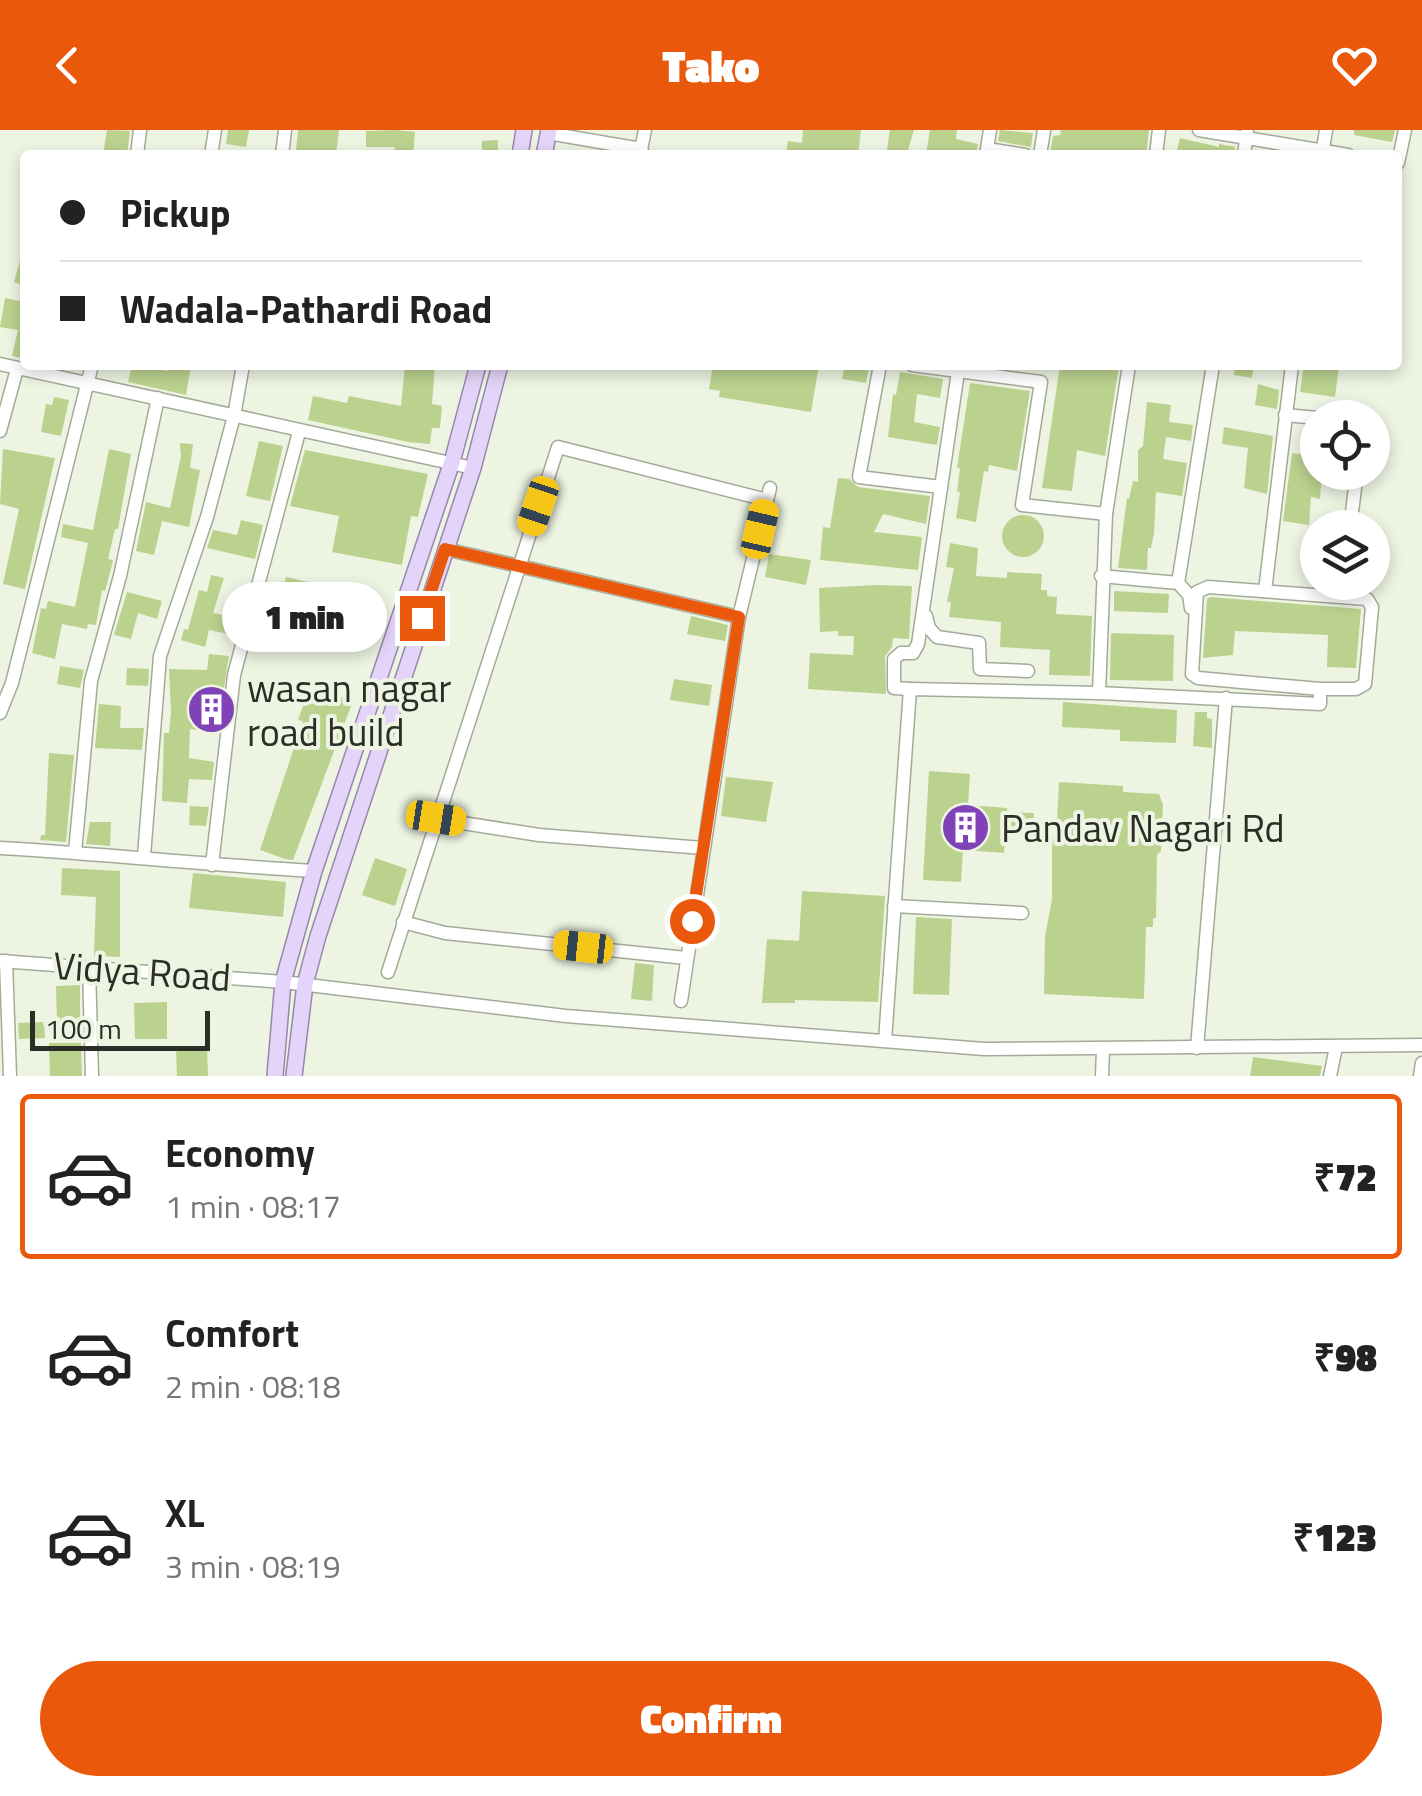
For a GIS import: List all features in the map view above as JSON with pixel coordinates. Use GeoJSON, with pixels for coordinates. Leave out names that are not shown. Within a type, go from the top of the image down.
{"type":"FeatureCollection","features":[{"type":"Feature","properties":{"kind":"main road"},"geometry":{"type":"LineString","coordinates":[[275,1076],[283,982],[314,871],[452,462],[477,370]]}},
{"type":"Feature","properties":{"kind":"main road"},"geometry":{"type":"LineString","coordinates":[[294,1076],[305,984],[335,880],[473,468],[499,370]]}},
{"type":"Feature","properties":{"kind":"street"},"geometry":{"type":"LineString","coordinates":[[1199,130],[1247,134],[1311,150]]}},
{"type":"Feature","properties":{"kind":"street"},"geometry":{"type":"LineString","coordinates":[[549,131],[634,150]]}},
{"type":"Feature","properties":{"kind":"street"},"geometry":{"type":"LineString","coordinates":[[0,364],[20,370]]}},
{"type":"Feature","properties":{"kind":"street"},"geometry":{"type":"LineString","coordinates":[[0,432],[17,369]]}},
{"type":"Feature","properties":{"kind":"street"},"geometry":{"type":"LineString","coordinates":[[22,370],[473,468]]}},
{"type":"Feature","properties":{"kind":"street"},"geometry":{"type":"LineString","coordinates":[[0,714],[12,682],[91,370]]}},
{"type":"Feature","properties":{"kind":"street"},"geometry":{"type":"LineString","coordinates":[[144,856],[160,656],[207,518],[242,370]]}},
{"type":"Feature","properties":{"kind":"street"},"geometry":{"type":"LineString","coordinates":[[879,370],[859,476],[940,487]]}},
{"type":"Feature","properties":{"kind":"street"},"geometry":{"type":"LineString","coordinates":[[958,370],[924,609],[915,650],[894,659],[894,688],[1099,692],[1320,704],[1320,689]]}},
{"type":"Feature","properties":{"kind":"street"},"geometry":{"type":"LineString","coordinates":[[970,370],[1041,382],[1022,505],[1106,514]]}},
{"type":"Feature","properties":{"kind":"street"},"geometry":{"type":"LineString","coordinates":[[1099,692],[1106,514],[1128,370]]}},
{"type":"Feature","properties":{"kind":"street"},"geometry":{"type":"LineString","coordinates":[[1178,583],[1212,370]]}},
{"type":"Feature","properties":{"kind":"street"},"geometry":{"type":"LineString","coordinates":[[1265,591],[1291,370]]}},
{"type":"Feature","properties":{"kind":"street"},"geometry":{"type":"LineString","coordinates":[[75,852],[91,680],[120,576],[158,398]]}},
{"type":"Feature","properties":{"kind":"street"},"geometry":{"type":"LineString","coordinates":[[1285,415],[1300,416]]}},
{"type":"Feature","properties":{"kind":"street"},"geometry":{"type":"LineString","coordinates":[[212,865],[234,675],[299,432]]}},
{"type":"Feature","properties":{"kind":"street"},"geometry":{"type":"LineString","coordinates":[[388,972],[558,447],[768,494],[739,617],[681,1000]]}},
{"type":"Feature","properties":{"kind":"street"},"geometry":{"type":"LineString","coordinates":[[445,549],[739,617]]}},
{"type":"Feature","properties":{"kind":"street"},"geometry":{"type":"LineString","coordinates":[[1101,576],[1178,583],[1189,596],[1187,645]]}},
{"type":"Feature","properties":{"kind":"street"},"geometry":{"type":"LineString","coordinates":[[1208,586],[1357,596],[1370,602],[1364,684],[1356,689],[1320,689],[1198,678],[1192,674],[1199,590],[1208,586]]}},
{"type":"Feature","properties":{"kind":"street"},"geometry":{"type":"LineString","coordinates":[[924,609],[937,638],[980,644],[980,670],[1028,671]]}},
{"type":"Feature","properties":{"kind":"street"},"geometry":{"type":"LineString","coordinates":[[885,1041],[910,689]]}},
{"type":"Feature","properties":{"kind":"street"},"geometry":{"type":"LineString","coordinates":[[1198,1048],[1226,698]]}},
{"type":"Feature","properties":{"kind":"street"},"geometry":{"type":"LineString","coordinates":[[436,818],[539,835],[703,848]]}},
{"type":"Feature","properties":{"kind":"street"},"geometry":{"type":"LineString","coordinates":[[0,848],[314,871]]}},
{"type":"Feature","properties":{"kind":"street"},"geometry":{"type":"LineString","coordinates":[[894,906],[1022,913]]}},
{"type":"Feature","properties":{"kind":"street"},"geometry":{"type":"LineString","coordinates":[[404,922],[446,934],[686,958]]}},
{"type":"Feature","properties":{"kind":"street"},"geometry":{"type":"LineString","coordinates":[[3,961],[4,1057],[10,1076]]}},
{"type":"Feature","properties":{"kind":"street","name":"Vidya Road"},"geometry":{"type":"LineString","coordinates":[[3,961],[305,984],[566,1016],[984,1048],[1422,1046]]}},
{"type":"Feature","properties":{"kind":"street"},"geometry":{"type":"LineString","coordinates":[[89,968],[92,1076]]}},
{"type":"Feature","properties":{"kind":"street"},"geometry":{"type":"LineString","coordinates":[[1330,1076],[1336,1046]]}},
{"type":"Feature","properties":{"kind":"street"},"geometry":{"type":"LineString","coordinates":[[1102,1076],[1103,1048]]}},
{"type":"Feature","properties":{"kind":"street"},"geometry":{"type":"LineString","coordinates":[[1420,1076],[1422,1063]]}},
{"type":"Feature","properties":{"kind":"building"},"geometry":{"type":"Polygon","coordinates":[[[107,130],[130,131],[128,150],[104,150],[107,130]]]}},
{"type":"Feature","properties":{"kind":"building"},"geometry":{"type":"Polygon","coordinates":[[[228,130],[249,130],[246,147],[226,144],[228,130]]]}},
{"type":"Feature","properties":{"kind":"building"},"geometry":{"type":"Polygon","coordinates":[[[298,130],[339,130],[336,150],[296,150],[298,130]]]}},
{"type":"Feature","properties":{"kind":"building"},"geometry":{"type":"Polygon","coordinates":[[[803,130],[861,130],[859,150],[787,150],[788,141],[802,143],[803,130]]]}},
{"type":"Feature","properties":{"kind":"building"},"geometry":{"type":"Polygon","coordinates":[[[890,130],[914,130],[908,150],[887,150],[890,130]]]}},
{"type":"Feature","properties":{"kind":"building"},"geometry":{"type":"Polygon","coordinates":[[[930,130],[957,130],[956,139],[978,144],[977,150],[927,150],[930,130]]]}},
{"type":"Feature","properties":{"kind":"building"},"geometry":{"type":"Polygon","coordinates":[[[1000,130],[1033,133],[1031,147],[998,141],[1000,130]]]}},
{"type":"Feature","properties":{"kind":"building"},"geometry":{"type":"Polygon","coordinates":[[[1061,130],[1149,130],[1147,150],[1051,150],[1053,136],[1060,135],[1061,130]]]}},
{"type":"Feature","properties":{"kind":"building"},"geometry":{"type":"Polygon","coordinates":[[[1354,130],[1395,130],[1392,142],[1354,135],[1354,130]]]}},
{"type":"Feature","properties":{"kind":"building"},"geometry":{"type":"Polygon","coordinates":[[[366,131],[415,132],[413,150],[366,147],[366,131]]]}},
{"type":"Feature","properties":{"kind":"building"},"geometry":{"type":"Polygon","coordinates":[[[1180,138],[1235,147],[1235,150],[1177,150],[1180,138]]]}},
{"type":"Feature","properties":{"kind":"building"},"geometry":{"type":"Polygon","coordinates":[[[498,140],[498,150],[482,150],[482,141],[498,140]]]}},
{"type":"Feature","properties":{"kind":"building"},"geometry":{"type":"Polygon","coordinates":[[[20,260],[20,284],[14,282],[20,260]]]}},
{"type":"Feature","properties":{"kind":"building"},"geometry":{"type":"Polygon","coordinates":[[[5,298],[20,301],[20,358],[12,356],[18,330],[0,327],[5,298]]]}},
{"type":"Feature","properties":{"kind":"building"},"geometry":{"type":"Polygon","coordinates":[[[131,370],[190,370],[186,395],[128,382],[131,370]]]}},
{"type":"Feature","properties":{"kind":"building"},"geometry":{"type":"Polygon","coordinates":[[[405,370],[435,370],[432,404],[442,406],[440,428],[432,428],[430,444],[308,420],[313,396],[347,403],[349,396],[401,406],[405,370]]]}},
{"type":"Feature","properties":{"kind":"building"},"geometry":{"type":"Polygon","coordinates":[[[712,370],[818,370],[811,412],[719,397],[720,391],[709,389],[712,370]]]}},
{"type":"Feature","properties":{"kind":"building"},"geometry":{"type":"Polygon","coordinates":[[[844,370],[868,370],[866,383],[842,379],[844,370]]]}},
{"type":"Feature","properties":{"kind":"building"},"geometry":{"type":"Polygon","coordinates":[[[1059,370],[1118,370],[1105,456],[1077,450],[1072,491],[1042,488],[1059,370]]]}},
{"type":"Feature","properties":{"kind":"building"},"geometry":{"type":"Polygon","coordinates":[[[1234,370],[1253,370],[1252,378],[1234,375],[1234,370]]]}},
{"type":"Feature","properties":{"kind":"building"},"geometry":{"type":"Polygon","coordinates":[[[1303,370],[1338,370],[1335,397],[1300,392],[1303,370]]]}},
{"type":"Feature","properties":{"kind":"building"},"geometry":{"type":"Polygon","coordinates":[[[900,372],[943,379],[940,398],[917,394],[914,422],[940,427],[937,445],[888,437],[900,372]]]}},
{"type":"Feature","properties":{"kind":"building"},"geometry":{"type":"Polygon","coordinates":[[[970,383],[1030,391],[1017,471],[989,465],[988,472],[984,471],[976,522],[956,518],[960,492],[957,468],[970,383]]]}},
{"type":"Feature","properties":{"kind":"building"},"geometry":{"type":"Polygon","coordinates":[[[1258,384],[1279,390],[1277,409],[1255,405],[1258,384]]]}},
{"type":"Feature","properties":{"kind":"building"},"geometry":{"type":"Polygon","coordinates":[[[54,397],[69,400],[61,436],[41,432],[46,404],[52,405],[54,397]]]}},
{"type":"Feature","properties":{"kind":"building"},"geometry":{"type":"Polygon","coordinates":[[[1147,402],[1171,405],[1169,422],[1193,425],[1191,441],[1166,437],[1163,459],[1187,463],[1182,496],[1156,492],[1147,570],[1118,568],[1127,498],[1133,481],[1138,482],[1138,450],[1143,446],[1147,402]]]}},
{"type":"Feature","properties":{"kind":"building"},"geometry":{"type":"Polygon","coordinates":[[[1224,427],[1273,436],[1267,494],[1244,488],[1248,448],[1222,444],[1224,427]]]}},
{"type":"Feature","properties":{"kind":"building"},"geometry":{"type":"Polygon","coordinates":[[[259,441],[283,446],[270,501],[246,496],[259,441]]]}},
{"type":"Feature","properties":{"kind":"building"},"geometry":{"type":"Polygon","coordinates":[[[180,443],[193,444],[190,468],[200,470],[189,527],[162,521],[154,555],[136,551],[146,502],[170,508],[180,443]]]}},
{"type":"Feature","properties":{"kind":"building"},"geometry":{"type":"Polygon","coordinates":[[[3,449],[55,458],[25,589],[3,584],[19,509],[0,504],[3,449]]]}},
{"type":"Feature","properties":{"kind":"building"},"geometry":{"type":"Polygon","coordinates":[[[109,449],[131,454],[118,529],[108,559],[113,560],[105,591],[102,590],[96,625],[88,624],[87,629],[62,624],[55,659],[32,653],[41,608],[46,609],[48,601],[75,607],[88,543],[61,537],[63,524],[93,530],[109,449]]]}},
{"type":"Feature","properties":{"kind":"building"},"geometry":{"type":"Polygon","coordinates":[[[305,450],[428,474],[418,517],[411,516],[402,565],[332,552],[339,516],[290,506],[305,450]]]}},
{"type":"Feature","properties":{"kind":"building"},"geometry":{"type":"Polygon","coordinates":[[[1292,453],[1300,454],[1300,490],[1321,490],[1320,499],[1311,497],[1310,510],[1300,510],[1300,524],[1283,521],[1292,453]]]}},
{"type":"Feature","properties":{"kind":"building"},"geometry":{"type":"Polygon","coordinates":[[[838,478],[849,479],[858,487],[930,496],[926,524],[883,514],[874,532],[922,537],[918,570],[820,560],[823,527],[830,528],[838,478]]]}},
{"type":"Feature","properties":{"kind":"building"},"geometry":{"type":"Polygon","coordinates":[[[1023,515],[1038,521],[1044,536],[1038,551],[1023,557],[1008,551],[1002,536],[1008,521],[1023,515]]]}},
{"type":"Feature","properties":{"kind":"building","name":"wasan nagar road build"},"geometry":{"type":"Polygon","coordinates":[[[241,520],[263,525],[255,559],[207,548],[213,530],[237,535],[241,520]]]}},
{"type":"Feature","properties":{"kind":"building"},"geometry":{"type":"Polygon","coordinates":[[[950,543],[978,548],[976,576],[1007,578],[1007,572],[1042,574],[1041,590],[1047,590],[1047,596],[1057,597],[1056,614],[1092,616],[1090,676],[1049,675],[1050,650],[1000,647],[1001,622],[949,617],[951,602],[947,602],[954,568],[946,567],[950,543]]]}},
{"type":"Feature","properties":{"kind":"building"},"geometry":{"type":"Polygon","coordinates":[[[769,554],[811,560],[806,585],[765,577],[769,554]]]}},
{"type":"Feature","properties":{"kind":"building"},"geometry":{"type":"Polygon","coordinates":[[[211,575],[224,578],[213,613],[239,618],[234,635],[209,630],[205,647],[181,640],[184,629],[188,630],[199,590],[207,592],[211,575]]]}},
{"type":"Feature","properties":{"kind":"building"},"geometry":{"type":"Polygon","coordinates":[[[286,577],[321,585],[316,605],[310,604],[308,613],[290,608],[293,593],[283,590],[286,577]]]}},
{"type":"Feature","properties":{"kind":"building"},"geometry":{"type":"Polygon","coordinates":[[[912,586],[909,639],[893,638],[885,656],[886,694],[808,689],[810,653],[853,655],[854,636],[838,636],[838,631],[820,632],[819,588],[912,586]]]}},
{"type":"Feature","properties":{"kind":"building"},"geometry":{"type":"Polygon","coordinates":[[[1114,591],[1169,594],[1168,613],[1114,611],[1114,591]]]}},
{"type":"Feature","properties":{"kind":"building"},"geometry":{"type":"Polygon","coordinates":[[[127,592],[162,601],[157,619],[138,613],[131,639],[114,635],[127,592]]]}},
{"type":"Feature","properties":{"kind":"building"},"geometry":{"type":"Polygon","coordinates":[[[1210,597],[1361,609],[1356,668],[1327,667],[1328,635],[1235,631],[1233,655],[1203,658],[1210,597]]]}},
{"type":"Feature","properties":{"kind":"building"},"geometry":{"type":"Polygon","coordinates":[[[691,616],[728,625],[725,641],[687,634],[691,616]]]}},
{"type":"Feature","properties":{"kind":"building"},"geometry":{"type":"Polygon","coordinates":[[[1111,633],[1174,635],[1173,681],[1110,680],[1111,633]]]}},
{"type":"Feature","properties":{"kind":"building"},"geometry":{"type":"Polygon","coordinates":[[[209,654],[229,656],[217,732],[190,729],[189,758],[214,762],[212,780],[189,779],[187,803],[162,801],[164,733],[169,733],[171,712],[169,669],[207,670],[209,654]]]}},
{"type":"Feature","properties":{"kind":"building"},"geometry":{"type":"Polygon","coordinates":[[[60,666],[84,670],[80,688],[57,684],[60,666]]]}},
{"type":"Feature","properties":{"kind":"building","name":"wasan nagar road build"},"geometry":{"type":"Polygon","coordinates":[[[127,668],[149,669],[148,686],[126,685],[127,668]]]}},
{"type":"Feature","properties":{"kind":"building"},"geometry":{"type":"Polygon","coordinates":[[[674,679],[712,685],[709,706],[670,700],[674,679]]]}},
{"type":"Feature","properties":{"kind":"building"},"geometry":{"type":"Polygon","coordinates":[[[307,695],[335,704],[338,696],[353,701],[293,860],[260,850],[303,721],[298,720],[307,695]]]}},
{"type":"Feature","properties":{"kind":"building"},"geometry":{"type":"Polygon","coordinates":[[[1063,702],[1177,710],[1176,743],[1120,741],[1120,730],[1062,727],[1063,702]]]}},
{"type":"Feature","properties":{"kind":"building"},"geometry":{"type":"Polygon","coordinates":[[[99,704],[121,706],[120,728],[144,728],[142,750],[95,748],[99,704]]]}},
{"type":"Feature","properties":{"kind":"building"},"geometry":{"type":"Polygon","coordinates":[[[1195,712],[1207,712],[1207,718],[1212,719],[1212,748],[1193,746],[1195,712]]]}},
{"type":"Feature","properties":{"kind":"building"},"geometry":{"type":"Polygon","coordinates":[[[49,753],[74,755],[66,842],[40,840],[45,835],[49,753]]]}},
{"type":"Feature","properties":{"kind":"building"},"geometry":{"type":"Polygon","coordinates":[[[929,771],[970,774],[968,805],[1034,813],[1033,830],[1006,829],[1004,853],[963,850],[961,882],[923,880],[929,771]]]}},
{"type":"Feature","properties":{"kind":"building"},"geometry":{"type":"Polygon","coordinates":[[[726,777],[773,782],[766,822],[721,816],[726,777]]]}},
{"type":"Feature","properties":{"kind":"building"},"geometry":{"type":"Polygon","coordinates":[[[1059,782],[1123,786],[1123,792],[1159,794],[1163,805],[1161,851],[1157,855],[1156,918],[1153,927],[1146,927],[1144,999],[1044,994],[1045,937],[1052,899],[1059,782]]]}},
{"type":"Feature","properties":{"kind":"building","name":"wasan nagar road build"},"geometry":{"type":"Polygon","coordinates":[[[190,806],[209,807],[206,826],[189,825],[190,806]]]}},
{"type":"Feature","properties":{"kind":"building"},"geometry":{"type":"Polygon","coordinates":[[[90,822],[111,822],[110,846],[86,844],[90,822]]]}},
{"type":"Feature","properties":{"kind":"building"},"geometry":{"type":"Polygon","coordinates":[[[375,858],[407,869],[395,906],[362,895],[375,858]]]}},
{"type":"Feature","properties":{"kind":"building"},"geometry":{"type":"Polygon","coordinates":[[[62,868],[120,871],[120,957],[94,956],[96,897],[61,895],[62,868]]]}},
{"type":"Feature","properties":{"kind":"building"},"geometry":{"type":"Polygon","coordinates":[[[193,873],[286,882],[283,917],[189,908],[193,873]]]}},
{"type":"Feature","properties":{"kind":"building"},"geometry":{"type":"Polygon","coordinates":[[[802,891],[885,896],[878,1002],[762,1003],[767,939],[799,941],[802,891]]]}},
{"type":"Feature","properties":{"kind":"building","name":"Pandav Nagari Rd"},"geometry":{"type":"Polygon","coordinates":[[[916,917],[952,919],[949,995],[913,994],[916,917]]]}},
{"type":"Feature","properties":{"kind":"building"},"geometry":{"type":"Polygon","coordinates":[[[635,963],[654,965],[652,1001],[631,999],[635,963]]]}},
{"type":"Feature","properties":{"kind":"building"},"geometry":{"type":"Polygon","coordinates":[[[80,985],[80,1020],[57,1022],[56,986],[80,985]]]}},
{"type":"Feature","properties":{"kind":"building"},"geometry":{"type":"Polygon","coordinates":[[[167,1002],[167,1039],[135,1039],[134,1003],[167,1002]]]}},
{"type":"Feature","properties":{"kind":"building"},"geometry":{"type":"Polygon","coordinates":[[[44,1022],[45,1038],[19,1039],[18,1023],[44,1022]]]}},
{"type":"Feature","properties":{"kind":"building"},"geometry":{"type":"Polygon","coordinates":[[[49,1043],[81,1043],[82,1076],[50,1076],[49,1043]]]}},
{"type":"Feature","properties":{"kind":"building"},"geometry":{"type":"Polygon","coordinates":[[[207,1047],[208,1076],[177,1076],[176,1048],[207,1047]]]}},
{"type":"Feature","properties":{"kind":"building"},"geometry":{"type":"Polygon","coordinates":[[[1253,1057],[1322,1066],[1320,1076],[1250,1076],[1253,1057]]]}},
{"type":"Feature","properties":{"kind":"place","name":"wasan nagar road build"},"geometry":{"type":"Point","coordinates":[212,710]}},
{"type":"Feature","properties":{"kind":"place","name":"Pandav Nagari Rd"},"geometry":{"type":"Point","coordinates":[966,828]}},
{"type":"Feature","properties":{"kind":"route"},"geometry":{"type":"LineString","coordinates":[[422,618],[445,549],[739,617],[692,921]]}}]}
